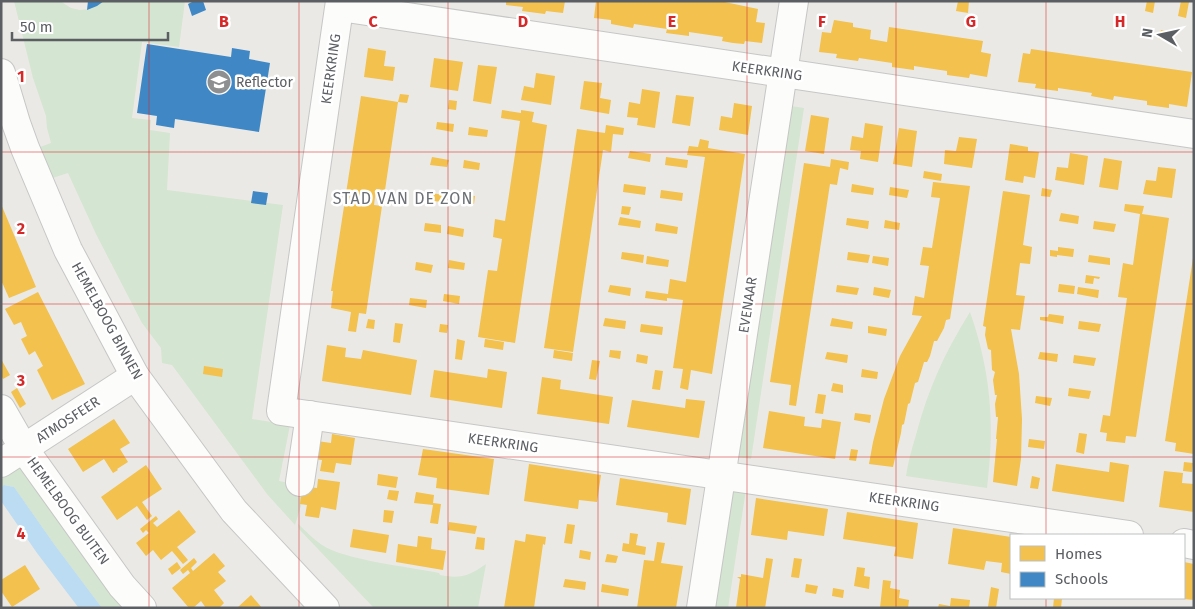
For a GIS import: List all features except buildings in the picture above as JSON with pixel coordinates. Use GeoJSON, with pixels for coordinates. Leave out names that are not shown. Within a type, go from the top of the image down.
{"type":"FeatureCollection","features":[{"type":"Feature","properties":{"kind":"street","name":"EVENAAR"},"geometry":{"type":"LineString","coordinates":[[701,608],[794,1]]}},
{"type":"Feature","properties":{"kind":"street","name":"KEERKRING"},"geometry":{"type":"LineString","coordinates":[[1121,534],[281,411],[340,4],[783,73],[1194,134]]}},
{"type":"Feature","properties":{"kind":"street","name":"HEMELBOOG BINNEN"},"geometry":{"type":"LineString","coordinates":[[1,73],[22,139],[68,250],[135,376],[234,511],[324,608]]}},
{"type":"Feature","properties":{"kind":"street","name":"ATMOSFEER"},"geometry":{"type":"LineString","coordinates":[[12,456],[135,376]]}},
{"type":"Feature","properties":{"kind":"street","name":"HEMELBOOG BUITEN"},"geometry":{"type":"LineString","coordinates":[[1,409],[12,456],[142,608]]}},
{"type":"Feature","properties":{"kind":"street"},"geometry":{"type":"LineString","coordinates":[[300,482],[310,415]]}},
{"type":"Feature","properties":{"kind":"green space"},"geometry":{"type":"Polygon","coordinates":[[[14,1],[60,1],[71,8],[80,10],[89,9],[105,1],[185,1],[179,47],[142,42],[132,118],[151,120],[150,130],[170,133],[167,190],[283,205],[252,419],[290,425],[279,481],[305,486],[295,525],[267,494],[172,365],[162,363],[161,348],[142,323],[96,234],[68,173],[43,181],[32,150],[51,143],[46,116],[33,78],[14,1]]]}},
{"type":"Feature","properties":{"kind":"green space"},"geometry":{"type":"Polygon","coordinates":[[[791,106],[804,108],[751,459],[738,457],[791,106]]]}},
{"type":"Feature","properties":{"kind":"green space"},"geometry":{"type":"Polygon","coordinates":[[[970,312],[987,377],[991,442],[987,488],[906,476],[913,445],[932,386],[945,356],[970,312]]]}},
{"type":"Feature","properties":{"kind":"green space"},"geometry":{"type":"Polygon","coordinates":[[[22,466],[130,608],[102,608],[14,487],[5,485],[1,488],[1,479],[22,466]]]}},
{"type":"Feature","properties":{"kind":"green space"},"geometry":{"type":"Polygon","coordinates":[[[733,487],[746,489],[728,608],[714,608],[733,487]]]}},
{"type":"Feature","properties":{"kind":"green space"},"geometry":{"type":"Polygon","coordinates":[[[298,524],[322,545],[345,555],[361,559],[454,577],[470,574],[486,564],[478,608],[374,608],[299,529],[298,524]]]}},
{"type":"Feature","properties":{"kind":"water"},"geometry":{"type":"Polygon","coordinates":[[[4,485],[14,487],[102,608],[78,607],[1,501],[1,488],[4,485]]]}},
{"type":"Feature","properties":{"kind":"place","name":"Reflector"},"geometry":{"type":"Point","coordinates":[219,82]}},
{"type":"Feature","properties":{"kind":"district","name":"STAD VAN DE ZON"},"geometry":{"type":"Point","coordinates":[403,198]}}]}
